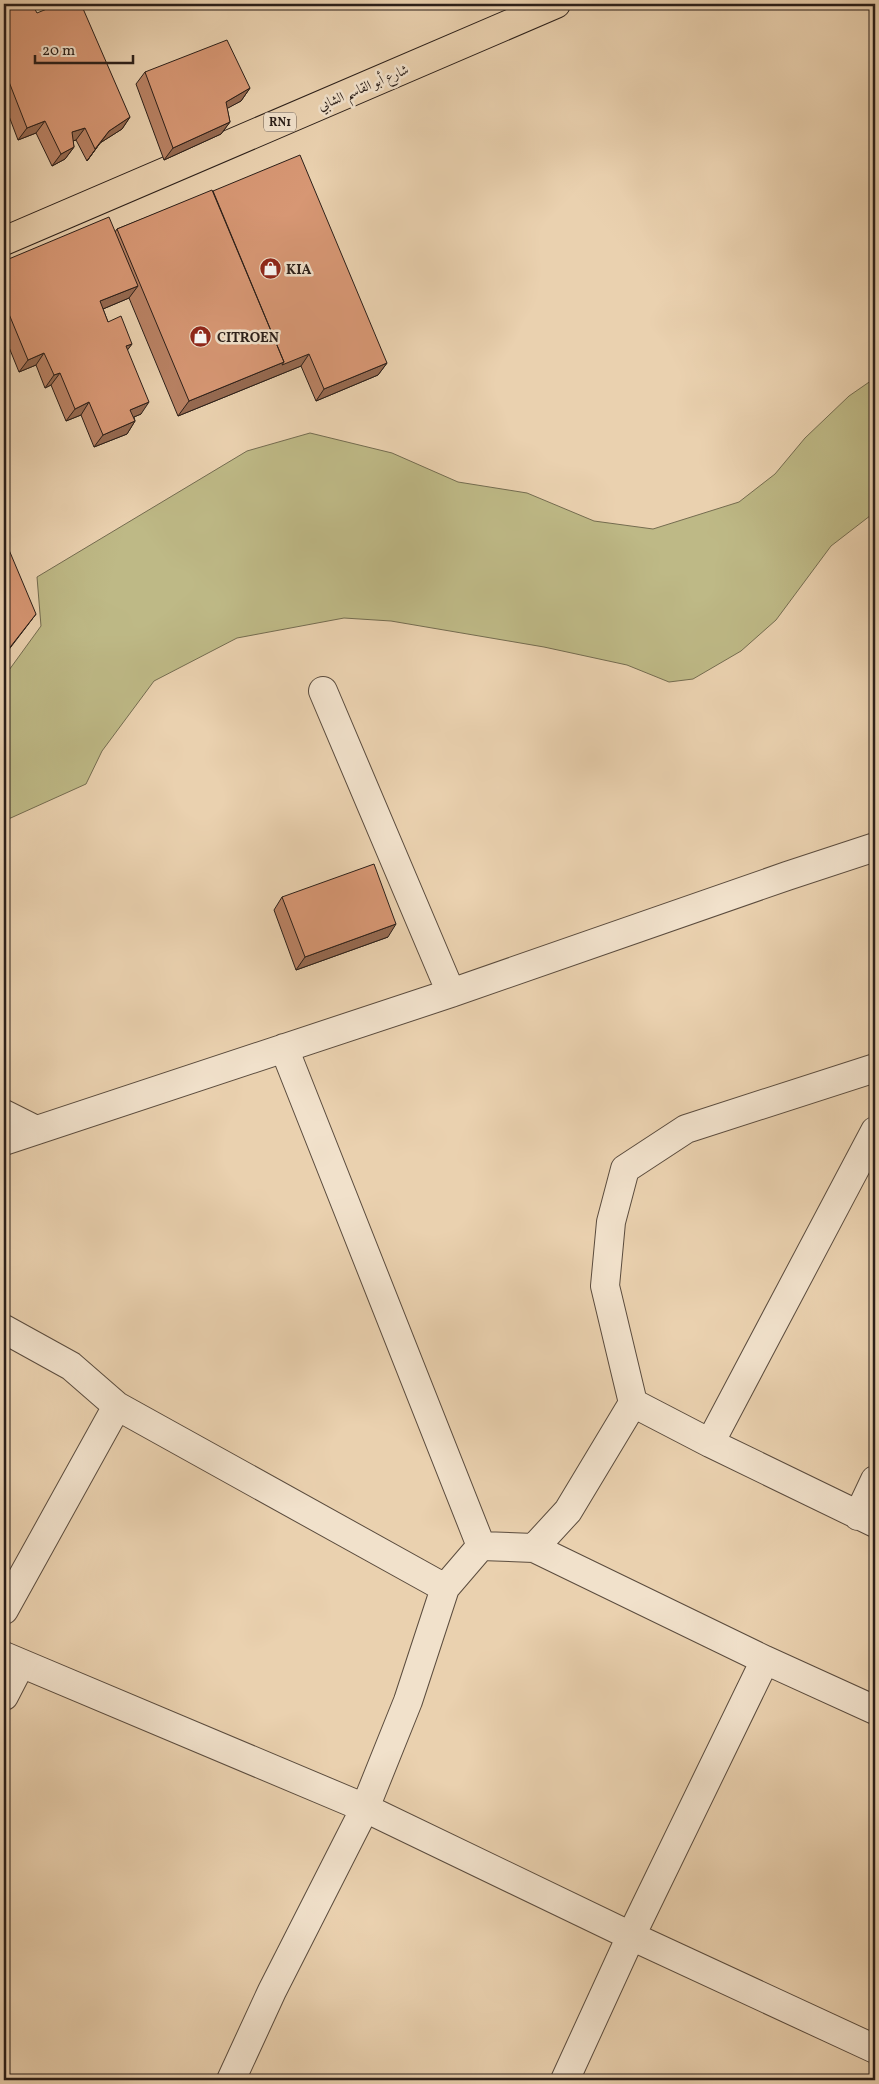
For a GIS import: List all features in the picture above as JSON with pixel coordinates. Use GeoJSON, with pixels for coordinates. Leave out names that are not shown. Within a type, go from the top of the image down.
{"type":"FeatureCollection","features":[{"type":"Feature","properties":{"kind":"main road","name":"شارع أبو القاسم الشابي"},"geometry":{"type":"LineString","coordinates":[[4,241],[551,5]]}},
{"type":"Feature","properties":{"kind":"street"},"geometry":{"type":"LineString","coordinates":[[323,691],[451,993]]}},
{"type":"Feature","properties":{"kind":"street"},"geometry":{"type":"LineString","coordinates":[[4,1141],[451,993],[875,847]]}},
{"type":"Feature","properties":{"kind":"street"},"geometry":{"type":"LineString","coordinates":[[284,1048],[481,1546]]}},
{"type":"Feature","properties":{"kind":"street"},"geometry":{"type":"LineString","coordinates":[[534,1548],[568,1511],[633,1403],[605,1286],[611,1222],[625,1169],[686,1129],[875,1068]]}},
{"type":"Feature","properties":{"kind":"street"},"geometry":{"type":"LineString","coordinates":[[4,1114],[36,1130]]}},
{"type":"Feature","properties":{"kind":"street"},"geometry":{"type":"LineString","coordinates":[[710,1443],[875,1131]]}},
{"type":"Feature","properties":{"kind":"street"},"geometry":{"type":"LineString","coordinates":[[4,1329],[71,1366],[117,1406],[445,1588]]}},
{"type":"Feature","properties":{"kind":"street"},"geometry":{"type":"LineString","coordinates":[[633,1403],[867,1520],[875,1480]]}},
{"type":"Feature","properties":{"kind":"street"},"geometry":{"type":"LineString","coordinates":[[4,1610],[117,1406]]}},
{"type":"Feature","properties":{"kind":"street"},"geometry":{"type":"LineString","coordinates":[[481,1546],[534,1548],[765,1660],[875,1710]]}},
{"type":"Feature","properties":{"kind":"street"},"geometry":{"type":"LineString","coordinates":[[231,2080],[272,1991],[365,1808],[408,1701],[445,1588],[481,1546]]}},
{"type":"Feature","properties":{"kind":"street"},"geometry":{"type":"LineString","coordinates":[[4,1696],[12,1660],[365,1808],[631,1936],[875,2049]]}},
{"type":"Feature","properties":{"kind":"street"},"geometry":{"type":"LineString","coordinates":[[565,2080],[631,1936],[765,1660]]}},
{"type":"Feature","properties":{"kind":"shaded area"},"geometry":{"type":"Polygon","coordinates":[[[875,378],[875,512],[831,546],[776,620],[741,651],[693,679],[669,682],[627,665],[544,647],[391,621],[344,618],[237,638],[154,681],[102,751],[86,784],[4,821],[4,677],[41,626],[37,577],[247,451],[310,433],[392,453],[458,482],[527,493],[594,521],[653,529],[739,502],[775,474],[805,438],[849,396],[875,378]]]}},
{"type":"Feature","properties":{"kind":"building"},"geometry":{"type":"Polygon","coordinates":[[[4,4],[32,4],[37,13],[59,4],[81,4],[130,117],[109,131],[95,149],[85,128],[72,132],[74,147],[61,154],[45,121],[27,128],[4,69],[4,4]]]}},
{"type":"Feature","properties":{"kind":"building"},"geometry":{"type":"Polygon","coordinates":[[[227,40],[250,88],[226,102],[230,122],[173,148],[145,72],[227,40]]]}},
{"type":"Feature","properties":{"kind":"building"},"geometry":{"type":"Polygon","coordinates":[[[4,112],[9,122],[4,124],[4,112]]]}},
{"type":"Feature","properties":{"kind":"building"},"geometry":{"type":"Polygon","coordinates":[[[300,155],[387,363],[324,389],[309,354],[282,365],[284,362],[213,191],[300,155]]]}},
{"type":"Feature","properties":{"kind":"building","name":"CITROEN"},"geometry":{"type":"Polygon","coordinates":[[[212,190],[284,362],[189,401],[117,229],[212,190]]]}},
{"type":"Feature","properties":{"kind":"building"},"geometry":{"type":"Polygon","coordinates":[[[109,217],[138,286],[100,301],[108,322],[121,316],[132,344],[126,346],[149,402],[130,410],[135,421],[103,435],[89,402],[75,409],[60,373],[54,375],[44,353],[28,360],[4,302],[4,261],[109,217]]]}},
{"type":"Feature","properties":{"kind":"building"},"geometry":{"type":"Polygon","coordinates":[[[4,538],[36,614],[4,655],[4,538]]]}},
{"type":"Feature","properties":{"kind":"building"},"geometry":{"type":"Polygon","coordinates":[[[374,864],[396,924],[305,957],[282,897],[374,864]]]}},
{"type":"Feature","properties":{"kind":"place","name":"KIA"},"geometry":{"type":"Point","coordinates":[270,269]}},
{"type":"Feature","properties":{"kind":"place","name":"CITROEN"},"geometry":{"type":"Point","coordinates":[201,337]}}]}
